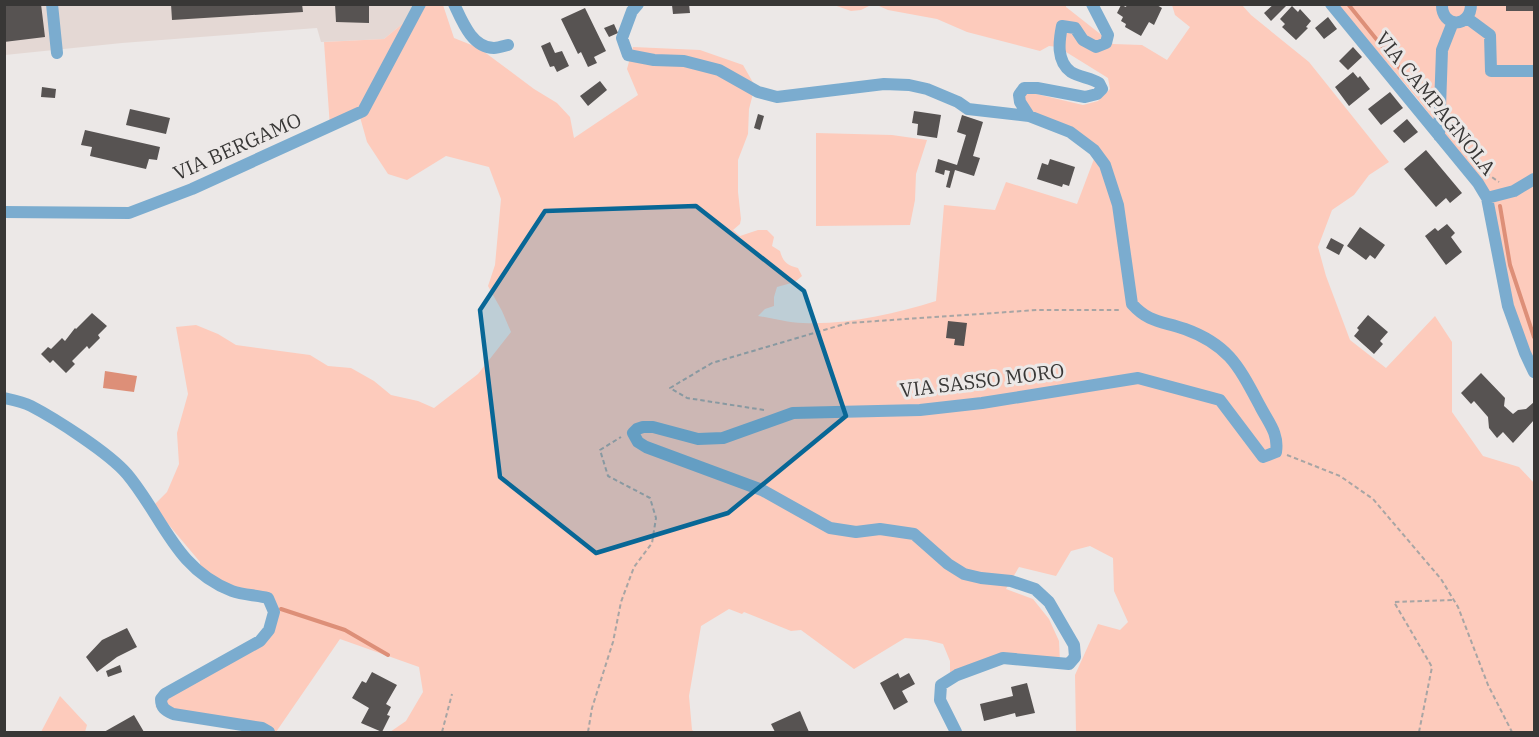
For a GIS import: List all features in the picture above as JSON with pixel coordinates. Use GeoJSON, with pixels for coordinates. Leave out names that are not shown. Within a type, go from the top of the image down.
{"type":"FeatureCollection","features":[{"type":"Feature","properties":{"kind":"street"},"geometry":{"type":"LineString","coordinates":[[52,4],[57,53]]}},
{"type":"Feature","properties":{"kind":"street","name":"VIA BERGAMO"},"geometry":{"type":"LineString","coordinates":[[4,212],[129,213],[192,189],[363,111],[420,4]]}},
{"type":"Feature","properties":{"kind":"street"},"geometry":{"type":"LineString","coordinates":[[454,4],[467,31],[480,43],[492,48],[508,45]]}},
{"type":"Feature","properties":{"kind":"street"},"geometry":{"type":"LineString","coordinates":[[638,4],[632,11],[622,38],[628,55],[654,60],[684,61],[718,70],[758,92],[777,97],[884,84],[909,85],[927,89],[958,102],[968,109],[1029,116],[1070,132],[1094,150],[1105,165],[1119,205],[1132,304],[1142,316],[1186,330],[1224,350],[1245,377],[1278,440],[1276,452]]}},
{"type":"Feature","properties":{"kind":"street"},"geometry":{"type":"LineString","coordinates":[[1029,116],[1020,102],[1019,94],[1024,88],[1037,87],[1085,97],[1097,94],[1102,89],[1099,83],[1071,71],[1060,58],[1059,39],[1062,26],[1075,28],[1083,40],[1096,47],[1106,43],[1108,35],[1092,4]]}},
{"type":"Feature","properties":{"kind":"street","name":"VIA CAMPAGNOLA"},"geometry":{"type":"LineString","coordinates":[[1330,4],[1478,183],[1487,198],[1508,306],[1534,372]]}},
{"type":"Feature","properties":{"kind":"street"},"geometry":{"type":"LineString","coordinates":[[1442,4],[1444,16],[1453,22],[1467,18]]}},
{"type":"Feature","properties":{"kind":"street"},"geometry":{"type":"LineString","coordinates":[[1467,18],[1471,4]]}},
{"type":"Feature","properties":{"kind":"street"},"geometry":{"type":"LineString","coordinates":[[1467,18],[1490,35],[1491,71],[1534,71]]}},
{"type":"Feature","properties":{"kind":"street"},"geometry":{"type":"LineString","coordinates":[[1439,136],[1442,50],[1453,22]]}},
{"type":"Feature","properties":{"kind":"street"},"geometry":{"type":"LineString","coordinates":[[1487,198],[1514,191],[1534,179]]}},
{"type":"Feature","properties":{"kind":"street","name":"VIA SASSO MORO"},"geometry":{"type":"LineString","coordinates":[[633,433],[643,427],[653,427],[698,439],[723,438],[793,413],[920,410],[982,404],[1138,378],[1220,400],[1263,457],[1276,452]]}},
{"type":"Feature","properties":{"kind":"street"},"geometry":{"type":"LineString","coordinates":[[4,398],[29,405],[111,458],[127,474],[144,497],[173,545],[212,581],[233,591],[268,598],[274,612],[269,630],[260,641],[165,694],[161,699],[161,705],[173,714],[262,728],[269,732]]}},
{"type":"Feature","properties":{"kind":"street"},"geometry":{"type":"LineString","coordinates":[[633,433],[638,442],[646,447],[762,490],[830,528],[856,532],[880,529],[914,534],[948,564],[964,574],[981,579],[1011,581],[1035,589],[1049,602],[1074,645],[1075,657],[1069,664],[1003,658],[957,675],[941,685],[940,700],[956,732]]}},
{"type":"Feature","properties":{"kind":"path"},"geometry":{"type":"LineString","coordinates":[[1480,166],[1487,174],[1502,183]]}},
{"type":"Feature","properties":{"kind":"path"},"geometry":{"type":"LineString","coordinates":[[772,411],[687,398],[670,388],[712,363],[848,323],[1037,310],[1122,310],[1132,304]]}},
{"type":"Feature","properties":{"kind":"path"},"geometry":{"type":"LineString","coordinates":[[588,732],[592,708],[613,642],[621,602],[634,567],[652,543],[656,518],[650,498],[608,476],[600,450],[625,435],[633,433]]}},
{"type":"Feature","properties":{"kind":"path"},"geometry":{"type":"LineString","coordinates":[[1276,452],[1341,476],[1373,500],[1441,579],[1458,607],[1488,685],[1512,732]]}},
{"type":"Feature","properties":{"kind":"path"},"geometry":{"type":"LineString","coordinates":[[1419,732],[1432,667],[1394,602],[1454,600]]}},
{"type":"Feature","properties":{"kind":"path"},"geometry":{"type":"LineString","coordinates":[[442,732],[452,694]]}},
{"type":"Feature","properties":{"kind":"highlighted area"},"geometry":{"type":"Polygon","coordinates":[[[696,206],[804,291],[846,416],[728,513],[596,553],[500,477],[480,310],[545,211],[696,206]]]}},
{"type":"Feature","properties":{"kind":"shaded area"},"geometry":{"type":"Polygon","coordinates":[[[4,5],[425,5],[384,39],[321,42],[317,28],[122,43],[5,55],[4,5]]]}},
{"type":"Feature","properties":{"kind":"shaded area"},"geometry":{"type":"Polygon","coordinates":[[[425,5],[443,5],[454,38],[479,48],[534,89],[557,103],[570,117],[574,138],[638,95],[627,69],[633,47],[700,50],[743,65],[755,86],[749,109],[748,134],[738,160],[741,219],[740,224],[733,230],[740,236],[758,230],[767,230],[774,237],[772,246],[780,251],[786,263],[798,268],[802,276],[795,282],[777,287],[774,306],[765,309],[758,316],[792,322],[820,323],[870,318],[936,301],[944,205],[995,210],[1006,182],[1077,204],[1094,159],[1078,141],[1036,120],[1026,105],[1023,94],[1028,92],[1083,105],[1098,101],[1110,89],[1108,78],[1058,47],[1049,46],[1040,51],[967,32],[937,19],[888,10],[879,6],[851,11],[834,5],[1066,5],[1113,44],[1142,45],[1167,60],[1190,27],[1175,15],[1172,5],[1242,5],[1309,62],[1389,162],[1369,175],[1354,195],[1332,210],[1318,247],[1326,276],[1350,340],[1386,368],[1435,316],[1452,342],[1452,412],[1483,456],[1519,467],[1534,483],[1534,732],[1076,732],[1075,675],[1098,624],[1120,630],[1128,622],[1114,591],[1113,558],[1090,546],[1071,551],[1056,576],[1019,567],[1006,589],[1033,599],[1049,619],[1059,641],[1060,662],[990,663],[950,673],[950,661],[943,644],[905,638],[854,669],[801,630],[791,631],[744,612],[742,614],[729,609],[701,626],[689,696],[692,730],[695,732],[390,732],[406,721],[423,692],[419,667],[340,639],[276,732],[269,732],[236,721],[155,707],[250,647],[275,615],[274,602],[200,573],[200,562],[153,506],[167,492],[179,464],[177,433],[188,394],[176,327],[196,325],[236,345],[310,355],[328,366],[351,368],[374,381],[391,395],[418,401],[434,408],[478,374],[511,332],[488,286],[495,265],[501,199],[489,167],[446,156],[407,180],[388,174],[367,142],[360,117],[330,127],[324,42],[384,39],[425,5]]]}},
{"type":"Feature","properties":{"kind":"shaded area"},"geometry":{"type":"Polygon","coordinates":[[[1338,5],[1534,5],[1534,361],[1518,323],[1481,181],[1416,97],[1338,5]]]}},
{"type":"Feature","properties":{"kind":"shaded area"},"geometry":{"type":"Polygon","coordinates":[[[816,133],[892,135],[927,140],[916,174],[915,200],[910,225],[816,226],[816,133]]]}},
{"type":"Feature","properties":{"kind":"shaded area"},"geometry":{"type":"Polygon","coordinates":[[[105,371],[137,376],[134,392],[103,388],[105,371]]]}},
{"type":"Feature","properties":{"kind":"shaded area"},"geometry":{"type":"Polygon","coordinates":[[[60,696],[87,725],[85,732],[41,732],[60,696]]]}},
{"type":"Feature","properties":{"kind":"building"},"geometry":{"type":"Polygon","coordinates":[[[4,4],[41,4],[45,37],[4,42],[4,4]]]}},
{"type":"Feature","properties":{"kind":"building"},"geometry":{"type":"Polygon","coordinates":[[[171,4],[302,4],[303,12],[172,20],[171,4]]]}},
{"type":"Feature","properties":{"kind":"building"},"geometry":{"type":"Polygon","coordinates":[[[335,4],[369,4],[369,23],[336,22],[335,4]]]}},
{"type":"Feature","properties":{"kind":"building"},"geometry":{"type":"Polygon","coordinates":[[[689,4],[690,13],[673,14],[672,5],[689,4]]]}},
{"type":"Feature","properties":{"kind":"building"},"geometry":{"type":"Polygon","coordinates":[[[1127,4],[1155,4],[1162,8],[1154,25],[1149,22],[1141,36],[1125,27],[1126,24],[1121,21],[1123,17],[1117,13],[1121,5],[1126,7],[1127,4]]]}},
{"type":"Feature","properties":{"kind":"building"},"geometry":{"type":"Polygon","coordinates":[[[1274,4],[1288,4],[1271,21],[1264,13],[1274,4]]]}},
{"type":"Feature","properties":{"kind":"building"},"geometry":{"type":"Polygon","coordinates":[[[1506,4],[1534,4],[1534,11],[1506,11],[1506,4]]]}},
{"type":"Feature","properties":{"kind":"building"},"geometry":{"type":"Polygon","coordinates":[[[1292,6],[1298,12],[1300,9],[1311,21],[1306,27],[1308,28],[1296,40],[1282,27],[1285,24],[1280,19],[1292,6]]]}},
{"type":"Feature","properties":{"kind":"building"},"geometry":{"type":"Polygon","coordinates":[[[585,8],[606,51],[594,57],[597,63],[588,67],[581,52],[578,54],[561,19],[585,8]]]}},
{"type":"Feature","properties":{"kind":"building"},"geometry":{"type":"Polygon","coordinates":[[[1328,17],[1337,29],[1324,39],[1315,28],[1328,17]]]}},
{"type":"Feature","properties":{"kind":"building"},"geometry":{"type":"Polygon","coordinates":[[[614,24],[618,33],[609,37],[604,28],[614,24]]]}},
{"type":"Feature","properties":{"kind":"building"},"geometry":{"type":"Polygon","coordinates":[[[550,42],[555,53],[562,51],[569,66],[557,72],[554,66],[550,67],[541,46],[550,42]]]}},
{"type":"Feature","properties":{"kind":"building"},"geometry":{"type":"Polygon","coordinates":[[[1353,47],[1362,57],[1348,70],[1339,61],[1353,47]]]}},
{"type":"Feature","properties":{"kind":"building"},"geometry":{"type":"Polygon","coordinates":[[[1353,72],[1358,78],[1360,76],[1370,89],[1349,106],[1335,87],[1353,72]]]}},
{"type":"Feature","properties":{"kind":"building"},"geometry":{"type":"Polygon","coordinates":[[[600,81],[607,90],[588,106],[580,96],[600,81]]]}},
{"type":"Feature","properties":{"kind":"building"},"geometry":{"type":"Polygon","coordinates":[[[42,87],[56,89],[55,98],[41,97],[42,87]]]}},
{"type":"Feature","properties":{"kind":"building"},"geometry":{"type":"Polygon","coordinates":[[[1390,92],[1403,108],[1381,125],[1368,109],[1390,92]]]}},
{"type":"Feature","properties":{"kind":"building"},"geometry":{"type":"Polygon","coordinates":[[[130,109],[170,118],[166,134],[126,125],[130,109]]]}},
{"type":"Feature","properties":{"kind":"building"},"geometry":{"type":"Polygon","coordinates":[[[914,111],[941,115],[937,138],[917,135],[918,124],[912,123],[914,111]]]}},
{"type":"Feature","properties":{"kind":"building"},"geometry":{"type":"Polygon","coordinates":[[[758,114],[764,116],[760,130],[754,128],[758,114]]]}},
{"type":"Feature","properties":{"kind":"building"},"geometry":{"type":"Polygon","coordinates":[[[962,115],[983,122],[973,156],[980,158],[974,176],[955,170],[950,188],[946,187],[950,171],[945,170],[944,175],[935,172],[938,159],[957,165],[966,135],[957,132],[962,115]]]}},
{"type":"Feature","properties":{"kind":"building"},"geometry":{"type":"Polygon","coordinates":[[[1407,119],[1418,132],[1404,143],[1393,131],[1407,119]]]}},
{"type":"Feature","properties":{"kind":"building"},"geometry":{"type":"Polygon","coordinates":[[[85,130],[160,147],[157,160],[149,159],[146,169],[90,156],[92,147],[81,145],[85,130]]]}},
{"type":"Feature","properties":{"kind":"building"},"geometry":{"type":"Polygon","coordinates":[[[1426,150],[1462,193],[1450,203],[1446,198],[1436,207],[1404,169],[1426,150]]]}},
{"type":"Feature","properties":{"kind":"building"},"geometry":{"type":"Polygon","coordinates":[[[1050,159],[1075,167],[1069,186],[1063,184],[1062,187],[1037,179],[1042,163],[1048,165],[1050,159]]]}},
{"type":"Feature","properties":{"kind":"building"},"geometry":{"type":"Polygon","coordinates":[[[1447,224],[1455,233],[1451,237],[1462,252],[1446,265],[1425,236],[1435,228],[1438,231],[1447,224]]]}},
{"type":"Feature","properties":{"kind":"building"},"geometry":{"type":"Polygon","coordinates":[[[1360,227],[1385,245],[1375,259],[1370,255],[1366,260],[1347,246],[1360,227]]]}},
{"type":"Feature","properties":{"kind":"building"},"geometry":{"type":"Polygon","coordinates":[[[1331,238],[1344,245],[1339,255],[1326,248],[1331,238]]]}},
{"type":"Feature","properties":{"kind":"building"},"geometry":{"type":"Polygon","coordinates":[[[92,313],[107,326],[98,335],[100,338],[89,349],[87,346],[72,361],[75,364],[66,373],[53,360],[50,363],[41,354],[48,347],[51,349],[62,338],[65,341],[75,328],[92,313]]]}},
{"type":"Feature","properties":{"kind":"building"},"geometry":{"type":"Polygon","coordinates":[[[1368,315],[1388,332],[1380,341],[1383,344],[1374,354],[1354,336],[1359,330],[1357,328],[1368,315]]]}},
{"type":"Feature","properties":{"kind":"building"},"geometry":{"type":"Polygon","coordinates":[[[948,321],[967,323],[964,346],[954,345],[955,339],[946,338],[948,321]]]}},
{"type":"Feature","properties":{"kind":"building"},"geometry":{"type":"Polygon","coordinates":[[[1481,373],[1505,398],[1504,406],[1513,414],[1518,410],[1526,409],[1534,402],[1534,420],[1513,443],[1503,432],[1497,438],[1489,428],[1488,417],[1474,401],[1471,404],[1461,393],[1481,373]]]}},
{"type":"Feature","properties":{"kind":"building"},"geometry":{"type":"Polygon","coordinates":[[[127,628],[137,647],[117,657],[97,672],[86,657],[102,640],[127,628]]]}},
{"type":"Feature","properties":{"kind":"building"},"geometry":{"type":"Polygon","coordinates":[[[120,665],[122,672],[108,677],[106,671],[120,665]]]}},
{"type":"Feature","properties":{"kind":"building"},"geometry":{"type":"Polygon","coordinates":[[[372,672],[397,685],[386,704],[391,707],[387,715],[390,716],[382,732],[361,723],[369,708],[352,698],[362,681],[366,683],[372,672]]]}},
{"type":"Feature","properties":{"kind":"building"},"geometry":{"type":"Polygon","coordinates":[[[898,673],[900,678],[909,673],[915,684],[902,691],[908,702],[894,710],[880,683],[898,673]]]}},
{"type":"Feature","properties":{"kind":"building"},"geometry":{"type":"Polygon","coordinates":[[[1027,683],[1035,713],[1016,717],[1015,713],[984,721],[980,704],[1013,696],[1011,687],[1027,683]]]}},
{"type":"Feature","properties":{"kind":"building"},"geometry":{"type":"Polygon","coordinates":[[[800,711],[809,732],[775,732],[771,724],[800,711]]]}},
{"type":"Feature","properties":{"kind":"building"},"geometry":{"type":"Polygon","coordinates":[[[134,715],[144,732],[104,732],[134,715]]]}},
{"type":"Feature","properties":{"kind":"waterway"},"geometry":{"type":"LineString","coordinates":[[1348,4],[1431,107]]}},
{"type":"Feature","properties":{"kind":"waterway"},"geometry":{"type":"LineString","coordinates":[[1500,206],[1510,265],[1534,337]]}},
{"type":"Feature","properties":{"kind":"waterway"},"geometry":{"type":"LineString","coordinates":[[281,609],[345,630],[388,655]]}}]}
